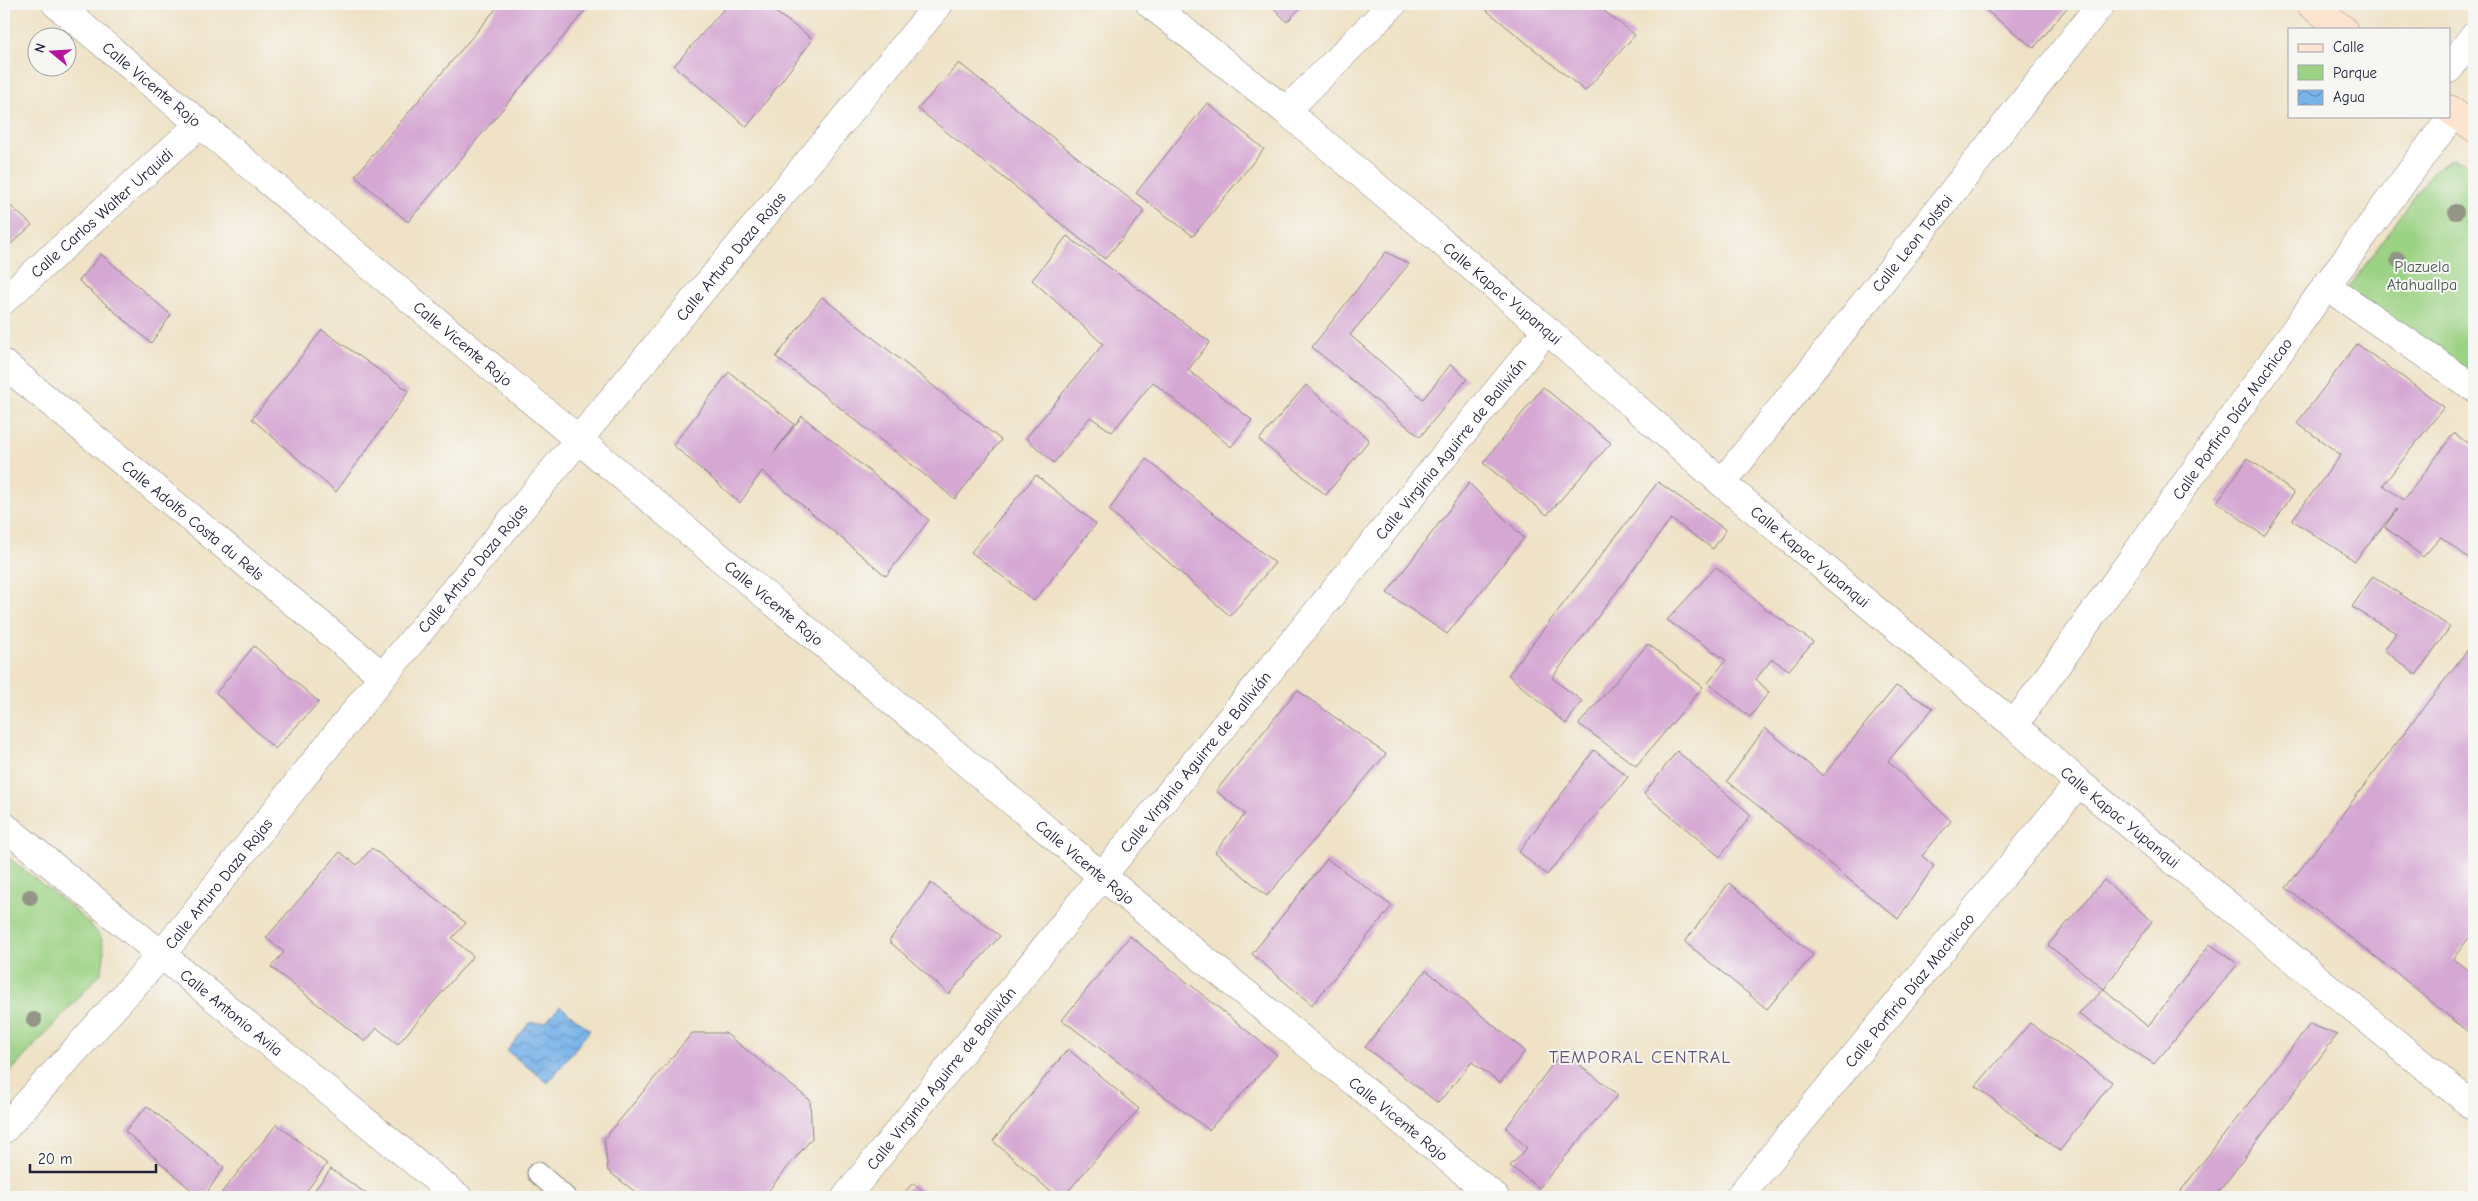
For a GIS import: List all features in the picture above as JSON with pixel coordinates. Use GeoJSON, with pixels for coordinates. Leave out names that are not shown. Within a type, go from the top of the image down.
{"type":"FeatureCollection","features":[{"type":"Feature","properties":{"kind":"main road"},"geometry":{"type":"LineString","coordinates":[[2310,4],[2342,28]]}},
{"type":"Feature","properties":{"kind":"street","name":"Calle Vicente Rojo"},"geometry":{"type":"LineString","coordinates":[[56,4],[1102,876],[1495,1197]]}},
{"type":"Feature","properties":{"kind":"street","name":"Calle Arturo Daza Rojas"},"geometry":{"type":"LineString","coordinates":[[4,1129],[162,954],[383,676],[939,4]]}},
{"type":"Feature","properties":{"kind":"street","name":"Calle Kapac Yupanqui"},"geometry":{"type":"LineString","coordinates":[[1150,4],[1286,111],[1547,330],[1722,483],[2014,725],[2079,783],[2474,1107]]}},
{"type":"Feature","properties":{"kind":"street"},"geometry":{"type":"LineString","coordinates":[[1286,111],[1393,4]]}},
{"type":"Feature","properties":{"kind":"street","name":"Calle Leon Tolstoi"},"geometry":{"type":"LineString","coordinates":[[1722,483],[2101,4]]}},
{"type":"Feature","properties":{"kind":"street"},"geometry":{"type":"LineString","coordinates":[[2450,68],[2474,36]]}},
{"type":"Feature","properties":{"kind":"street","name":"Calle Porfirio Díaz Machicao"},"geometry":{"type":"LineString","coordinates":[[2014,725],[2326,286],[2459,117]]}},
{"type":"Feature","properties":{"kind":"street","name":"Calle Carlos Walter Urquidi"},"geometry":{"type":"LineString","coordinates":[[4,300],[199,125]]}},
{"type":"Feature","properties":{"kind":"street"},"geometry":{"type":"LineString","coordinates":[[2326,286],[2474,388]]}},
{"type":"Feature","properties":{"kind":"street","name":"Calle Virginia Aguirre de Ballivián"},"geometry":{"type":"LineString","coordinates":[[846,1197],[1102,876],[1547,330]]}},
{"type":"Feature","properties":{"kind":"street","name":"Calle Adolfo Costa du Rels"},"geometry":{"type":"LineString","coordinates":[[4,364],[383,676]]}},
{"type":"Feature","properties":{"kind":"street","name":"Calle Porfirio Díaz Machicao"},"geometry":{"type":"LineString","coordinates":[[1739,1197],[2079,783]]}},
{"type":"Feature","properties":{"kind":"street","name":"Calle Antonio Avila"},"geometry":{"type":"LineString","coordinates":[[4,826],[458,1197]]}},
{"type":"Feature","properties":{"kind":"lane"},"geometry":{"type":"LineString","coordinates":[[538,1173],[565,1197]]}},
{"type":"Feature","properties":{"kind":"green space","name":"Plazuela Atahuallpa"},"geometry":{"type":"Polygon","coordinates":[[[2451,159],[2467,164],[2474,169],[2474,376],[2348,289],[2432,172],[2451,159]]]}},
{"type":"Feature","properties":{"kind":"green space"},"geometry":{"type":"Polygon","coordinates":[[[4,854],[71,908],[95,930],[103,942],[104,955],[101,973],[4,1079],[4,854]]]}},
{"type":"Feature","properties":{"kind":"water"},"geometry":{"type":"Polygon","coordinates":[[[560,1006],[590,1030],[548,1083],[507,1051],[529,1023],[546,1022],[560,1006]]]}},
{"type":"Feature","properties":{"kind":"building"},"geometry":{"type":"Polygon","coordinates":[[[500,4],[586,4],[589,6],[408,222],[355,176],[500,4]]]}},
{"type":"Feature","properties":{"kind":"building"},"geometry":{"type":"Polygon","coordinates":[[[728,4],[764,4],[813,39],[747,127],[674,66],[728,4]]]}},
{"type":"Feature","properties":{"kind":"building"},"geometry":{"type":"Polygon","coordinates":[[[1270,4],[1304,4],[1287,22],[1270,4]]]}},
{"type":"Feature","properties":{"kind":"building"},"geometry":{"type":"Polygon","coordinates":[[[1479,4],[1595,4],[1635,35],[1585,91],[1479,4]]]}},
{"type":"Feature","properties":{"kind":"building"},"geometry":{"type":"Polygon","coordinates":[[[1978,4],[2070,4],[2034,48],[1978,4]]]}},
{"type":"Feature","properties":{"kind":"building"},"geometry":{"type":"Polygon","coordinates":[[[959,63],[1145,211],[1105,259],[918,109],[959,63]]]}},
{"type":"Feature","properties":{"kind":"building"},"geometry":{"type":"Polygon","coordinates":[[[1207,103],[1264,149],[1193,236],[1136,193],[1207,103]]]}},
{"type":"Feature","properties":{"kind":"building"},"geometry":{"type":"Polygon","coordinates":[[[4,200],[32,225],[4,250],[4,200]]]}},
{"type":"Feature","properties":{"kind":"building"},"geometry":{"type":"Polygon","coordinates":[[[1067,236],[1210,342],[1188,370],[1252,420],[1231,447],[1153,382],[1112,432],[1090,417],[1054,463],[1026,438],[1103,344],[1032,280],[1067,236]]]}},
{"type":"Feature","properties":{"kind":"building"},"geometry":{"type":"Polygon","coordinates":[[[1386,252],[1409,264],[1350,335],[1423,399],[1451,364],[1467,379],[1420,437],[1312,347],[1386,252]]]}},
{"type":"Feature","properties":{"kind":"building"},"geometry":{"type":"Polygon","coordinates":[[[101,254],[171,315],[151,343],[79,281],[101,254]]]}},
{"type":"Feature","properties":{"kind":"building"},"geometry":{"type":"Polygon","coordinates":[[[822,297],[1001,440],[955,499],[776,357],[822,297]]]}},
{"type":"Feature","properties":{"kind":"building"},"geometry":{"type":"Polygon","coordinates":[[[322,330],[409,391],[336,492],[252,419],[322,330]]]}},
{"type":"Feature","properties":{"kind":"building"},"geometry":{"type":"Polygon","coordinates":[[[2357,344],[2444,407],[2383,485],[2404,500],[2454,433],[2474,448],[2474,562],[2441,537],[2423,557],[2385,527],[2397,509],[2355,561],[2292,520],[2341,455],[2297,423],[2357,344]]]}},
{"type":"Feature","properties":{"kind":"building"},"geometry":{"type":"Polygon","coordinates":[[[729,372],[794,424],[774,453],[802,416],[929,520],[886,576],[762,471],[740,503],[673,445],[729,372]]]}},
{"type":"Feature","properties":{"kind":"building"},"geometry":{"type":"Polygon","coordinates":[[[1306,385],[1369,440],[1326,495],[1259,440],[1306,385]]]}},
{"type":"Feature","properties":{"kind":"building"},"geometry":{"type":"Polygon","coordinates":[[[1543,387],[1611,443],[1547,515],[1483,463],[1543,387]]]}},
{"type":"Feature","properties":{"kind":"building"},"geometry":{"type":"Polygon","coordinates":[[[2248,458],[2294,493],[2264,536],[2217,502],[2248,458]]]}},
{"type":"Feature","properties":{"kind":"building"},"geometry":{"type":"Polygon","coordinates":[[[1146,459],[1275,563],[1230,616],[1109,510],[1146,459]]]}},
{"type":"Feature","properties":{"kind":"building"},"geometry":{"type":"Polygon","coordinates":[[[1036,475],[1096,524],[1034,601],[971,552],[1036,475]]]}},
{"type":"Feature","properties":{"kind":"building"},"geometry":{"type":"Polygon","coordinates":[[[1658,482],[1726,530],[1713,549],[1671,519],[1552,678],[1582,701],[1566,724],[1508,675],[1658,482]]]}},
{"type":"Feature","properties":{"kind":"building"},"geometry":{"type":"Polygon","coordinates":[[[1469,483],[1524,538],[1447,634],[1387,593],[1469,483]]]}},
{"type":"Feature","properties":{"kind":"building"},"geometry":{"type":"Polygon","coordinates":[[[1716,567],[1765,608],[1813,642],[1789,670],[1772,659],[1756,679],[1769,692],[1750,717],[1708,683],[1726,660],[1667,620],[1716,567]]]}},
{"type":"Feature","properties":{"kind":"building"},"geometry":{"type":"Polygon","coordinates":[[[2373,576],[2450,627],[2416,675],[2384,650],[2396,633],[2352,607],[2373,576]]]}},
{"type":"Feature","properties":{"kind":"building"},"geometry":{"type":"Polygon","coordinates":[[[1648,644],[1703,687],[1636,766],[1579,724],[1648,644]]]}},
{"type":"Feature","properties":{"kind":"building"},"geometry":{"type":"Polygon","coordinates":[[[254,646],[319,702],[275,749],[216,693],[254,646]]]}},
{"type":"Feature","properties":{"kind":"building"},"geometry":{"type":"Polygon","coordinates":[[[2469,648],[2474,651],[2474,931],[2453,959],[2474,975],[2474,1037],[2393,970],[2286,888],[2469,648]]]}},
{"type":"Feature","properties":{"kind":"building"},"geometry":{"type":"Polygon","coordinates":[[[1896,686],[1933,708],[1888,761],[1951,821],[1922,856],[1934,866],[1898,919],[1727,781],[1765,728],[1823,776],[1896,686]]]}},
{"type":"Feature","properties":{"kind":"building"},"geometry":{"type":"Polygon","coordinates":[[[1297,690],[1386,754],[1267,896],[1215,852],[1245,814],[1216,791],[1297,690]]]}},
{"type":"Feature","properties":{"kind":"building"},"geometry":{"type":"Polygon","coordinates":[[[1594,750],[1628,777],[1547,875],[1519,852],[1594,750]]]}},
{"type":"Feature","properties":{"kind":"building"},"geometry":{"type":"Polygon","coordinates":[[[1677,751],[1751,815],[1720,857],[1644,794],[1677,751]]]}},
{"type":"Feature","properties":{"kind":"building"},"geometry":{"type":"Polygon","coordinates":[[[372,848],[466,923],[452,938],[473,956],[398,1044],[377,1028],[365,1042],[271,967],[284,952],[266,938],[340,852],[357,865],[372,848]]]}},
{"type":"Feature","properties":{"kind":"building"},"geometry":{"type":"Polygon","coordinates":[[[1327,859],[1392,906],[1312,1005],[1252,954],[1327,859]]]}},
{"type":"Feature","properties":{"kind":"building"},"geometry":{"type":"Polygon","coordinates":[[[2104,880],[2152,921],[2104,989],[2048,945],[2104,880]]]}},
{"type":"Feature","properties":{"kind":"building"},"geometry":{"type":"Polygon","coordinates":[[[931,883],[1000,936],[949,994],[889,941],[931,883]]]}},
{"type":"Feature","properties":{"kind":"building"},"geometry":{"type":"Polygon","coordinates":[[[1729,883],[1813,955],[1767,1009],[1685,942],[1729,883]]]}},
{"type":"Feature","properties":{"kind":"building"},"geometry":{"type":"Polygon","coordinates":[[[1130,936],[1277,1055],[1209,1130],[1062,1020],[1130,936]]]}},
{"type":"Feature","properties":{"kind":"building"},"geometry":{"type":"Polygon","coordinates":[[[2210,944],[2238,964],[2154,1064],[2078,1014],[2104,989],[2148,1027],[2210,944]]]}},
{"type":"Feature","properties":{"kind":"building"},"geometry":{"type":"Polygon","coordinates":[[[1426,970],[1525,1051],[1500,1083],[1472,1062],[1438,1103],[1365,1047],[1426,970]]]}},
{"type":"Feature","properties":{"kind":"building"},"geometry":{"type":"Polygon","coordinates":[[[2030,1023],[2112,1082],[2060,1151],[1976,1086],[2030,1023]]]}},
{"type":"Feature","properties":{"kind":"building"},"geometry":{"type":"Polygon","coordinates":[[[2310,1024],[2337,1035],[2215,1197],[2176,1197],[2310,1024]]]}},
{"type":"Feature","properties":{"kind":"building"},"geometry":{"type":"Polygon","coordinates":[[[692,1033],[725,1033],[810,1100],[812,1138],[763,1197],[642,1197],[608,1171],[604,1139],[692,1033]]]}},
{"type":"Feature","properties":{"kind":"building"},"geometry":{"type":"Polygon","coordinates":[[[1068,1049],[1139,1109],[1063,1197],[1057,1197],[993,1141],[1068,1049]]]}},
{"type":"Feature","properties":{"kind":"building"},"geometry":{"type":"Polygon","coordinates":[[[1562,1051],[1618,1095],[1539,1188],[1510,1166],[1527,1148],[1506,1128],[1562,1051]]]}},
{"type":"Feature","properties":{"kind":"building"},"geometry":{"type":"Polygon","coordinates":[[[147,1106],[224,1167],[204,1197],[199,1197],[125,1131],[147,1106]]]}},
{"type":"Feature","properties":{"kind":"building"},"geometry":{"type":"Polygon","coordinates":[[[277,1124],[327,1164],[302,1197],[228,1197],[222,1192],[277,1124]]]}},
{"type":"Feature","properties":{"kind":"building"},"geometry":{"type":"Polygon","coordinates":[[[331,1169],[371,1197],[309,1197],[331,1169]]]}},
{"type":"Feature","properties":{"kind":"building"},"geometry":{"type":"Polygon","coordinates":[[[913,1183],[931,1197],[900,1197],[913,1183]]]}},
{"type":"Feature","properties":{"kind":"district","name":"TEMPORAL CENTRAL"},"geometry":{"type":"Point","coordinates":[1640,1057]}}]}
